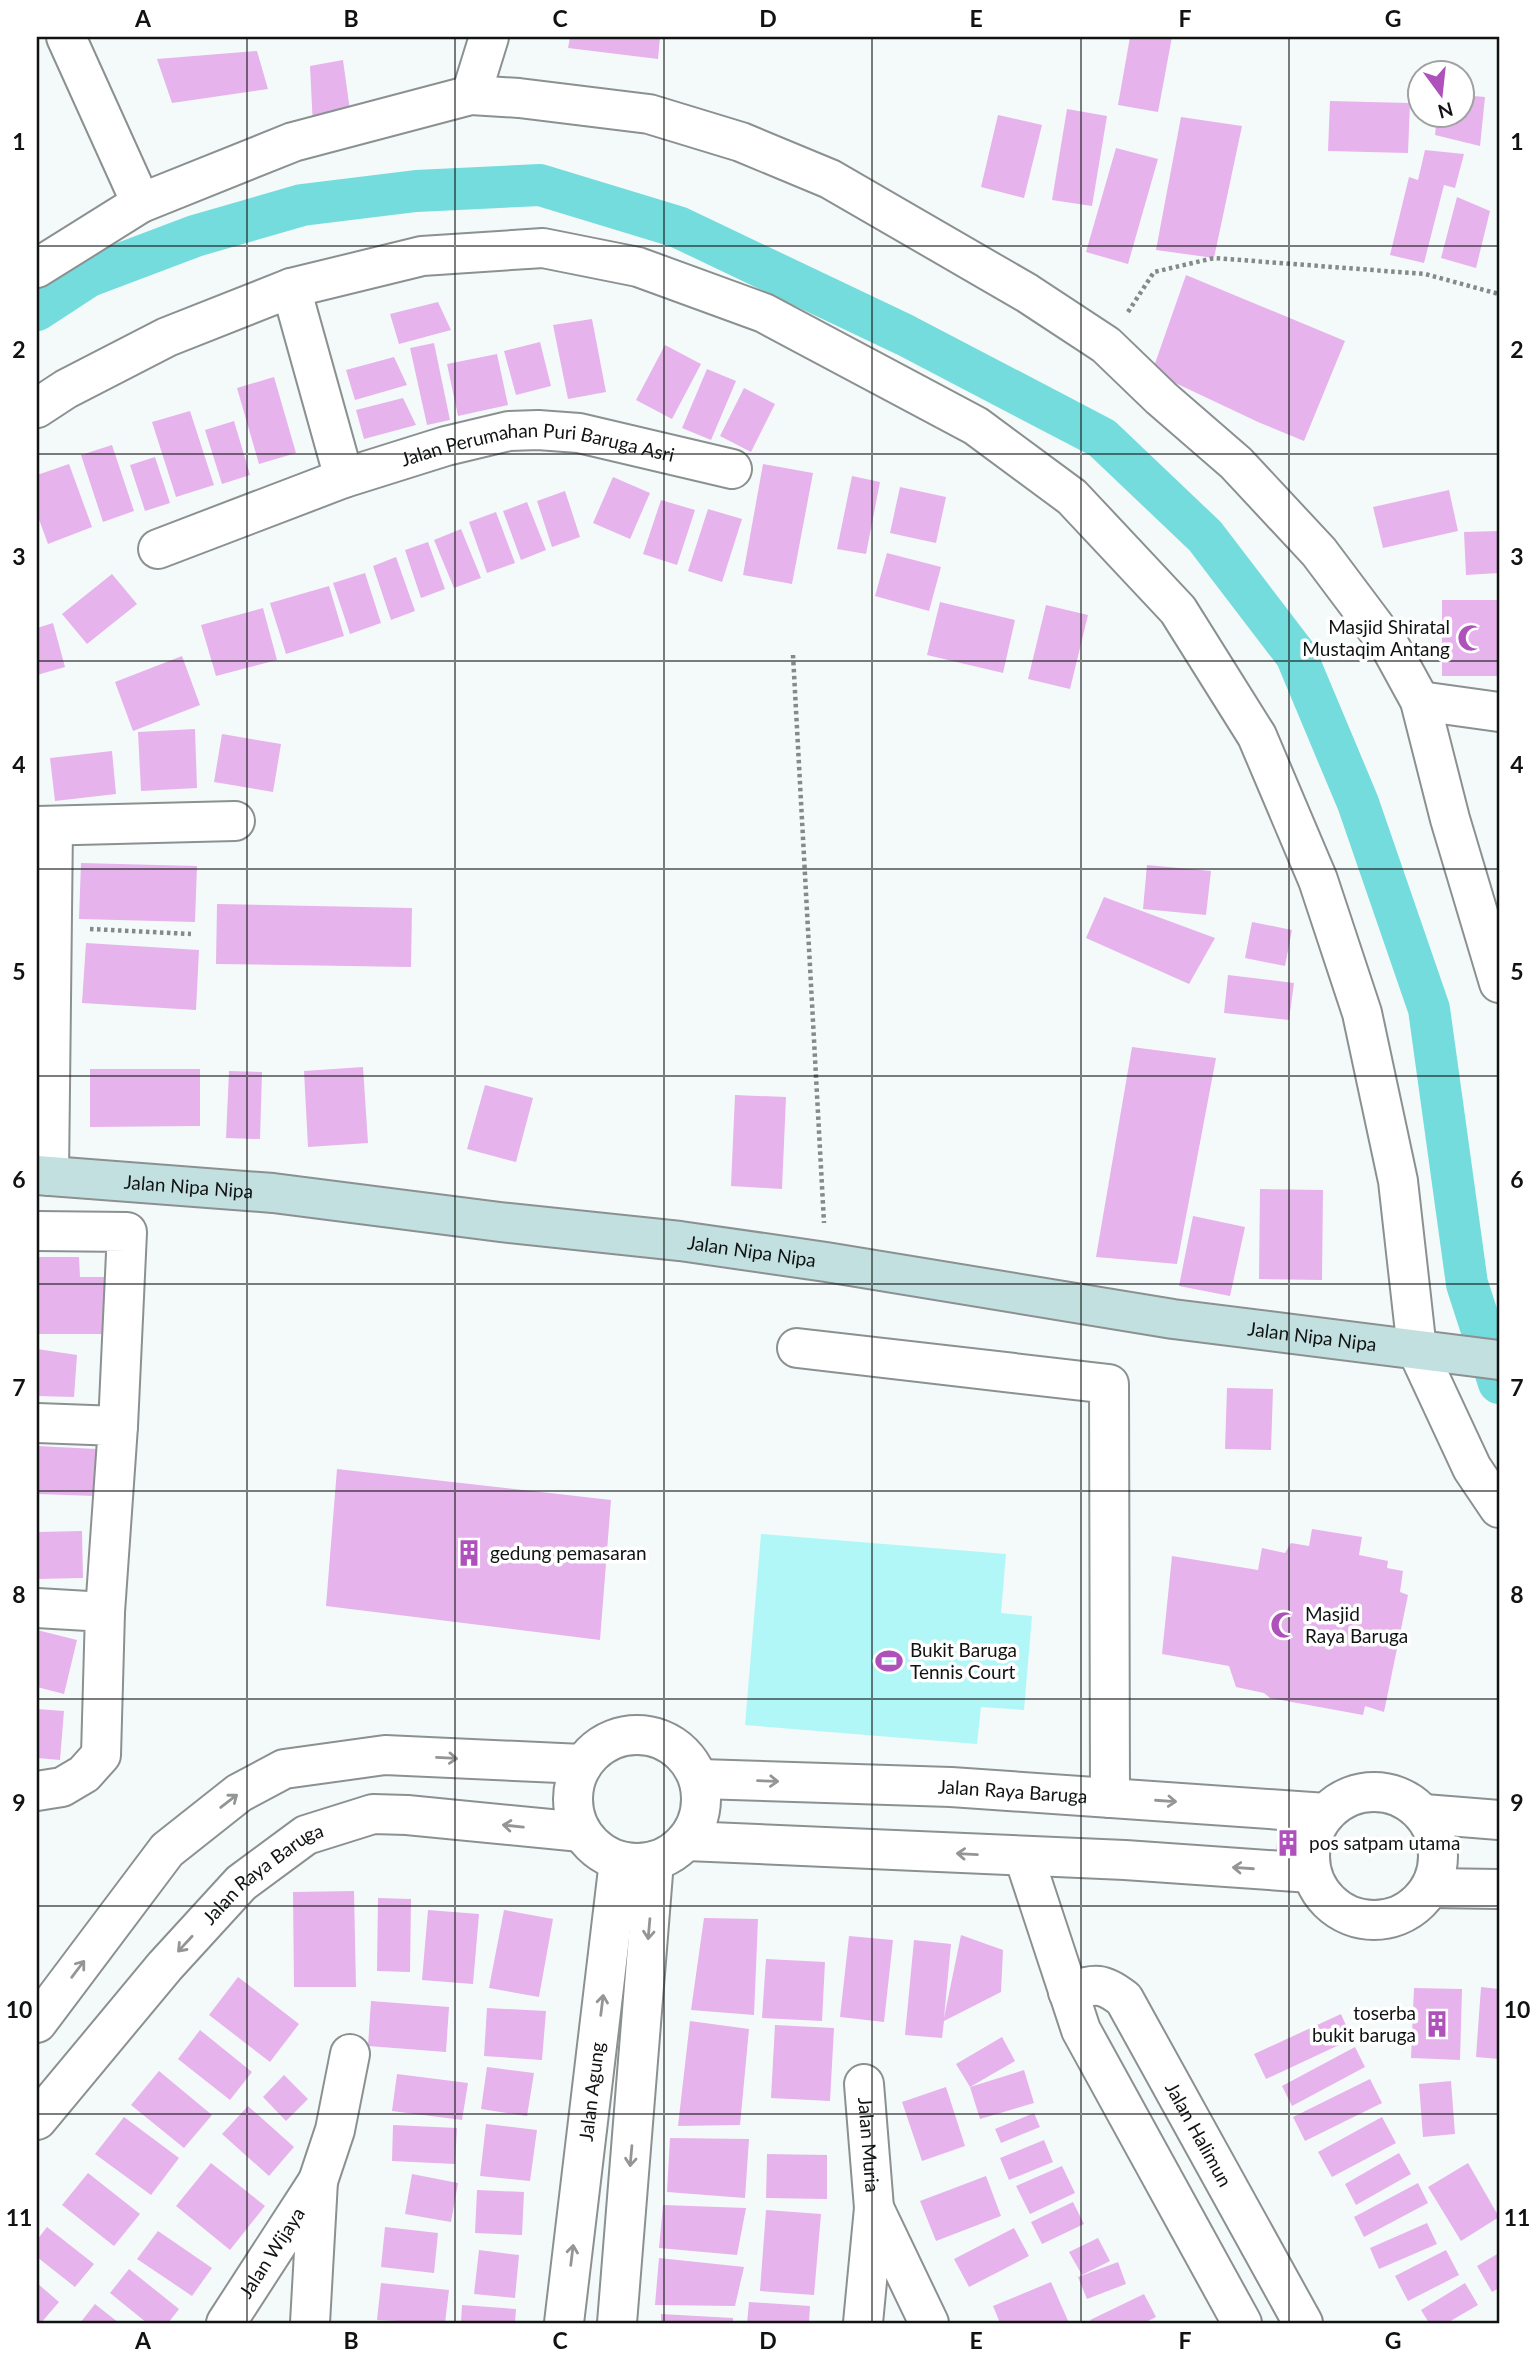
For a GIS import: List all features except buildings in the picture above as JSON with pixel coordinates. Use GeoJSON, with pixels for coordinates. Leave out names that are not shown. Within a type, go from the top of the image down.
{"type":"FeatureCollection","features":[{"type":"Feature","properties":{"kind":"street"},"geometry":{"type":"LineString","coordinates":[[66,37],[141,202]]}},
{"type":"Feature","properties":{"kind":"street"},"geometry":{"type":"LineString","coordinates":[[471,95],[489,37]]}},
{"type":"Feature","properties":{"kind":"street"},"geometry":{"type":"LineString","coordinates":[[37,268],[141,202],[293,142],[471,95],[519,98],[649,114],[741,142],[841,185],[1016,287],[1106,345],[1161,398],[1236,463],[1320,552],[1391,648],[1420,701],[1450,820],[1499,983]]}},
{"type":"Feature","properties":{"kind":"street"},"geometry":{"type":"LineString","coordinates":[[37,408],[66,389],[167,337],[291,288],[422,256],[543,248],[638,267],[776,319],[976,426],[1072,497],[1178,610],[1257,736],[1318,880],[1362,1013],[1379,1090],[1398,1181],[1417,1350],[1472,1468],[1499,1508]]}},
{"type":"Feature","properties":{"kind":"street"},"geometry":{"type":"LineString","coordinates":[[291,288],[344,478]]}},
{"type":"Feature","properties":{"kind":"street","name":"Jalan Perumahan Puri Baruga Asri"},"geometry":{"type":"LineString","coordinates":[[158,549],[344,478],[446,446],[509,431],[579,433],[732,469]]}},
{"type":"Feature","properties":{"kind":"street"},"geometry":{"type":"LineString","coordinates":[[1420,701],[1499,712]]}},
{"type":"Feature","properties":{"kind":"street"},"geometry":{"type":"LineString","coordinates":[[43,1176],[52,1031],[51,928],[45,826],[235,821]]}},
{"type":"Feature","properties":{"kind":"street","name":"Jalan Nipa Nipa"},"geometry":{"type":"LineString","coordinates":[[43,1176],[273,1193],[500,1222],[680,1241],[1174,1319],[1482,1358]]}},
{"type":"Feature","properties":{"kind":"street"},"geometry":{"type":"LineString","coordinates":[[37,1791],[62,1787],[84,1774],[101,1755],[105,1612],[118,1426],[127,1232],[135,1182]]}},
{"type":"Feature","properties":{"kind":"street"},"geometry":{"type":"LineString","coordinates":[[37,1231],[127,1232]]}},
{"type":"Feature","properties":{"kind":"street"},"geometry":{"type":"LineString","coordinates":[[797,1348],[1109,1384],[1110,1798]]}},
{"type":"Feature","properties":{"kind":"street"},"geometry":{"type":"LineString","coordinates":[[37,1423],[118,1426]]}},
{"type":"Feature","properties":{"kind":"street"},"geometry":{"type":"LineString","coordinates":[[37,1608],[105,1612]]}},
{"type":"Feature","properties":{"kind":"street"},"geometry":{"type":"LineString","coordinates":[[646,1734],[669,1742],[688,1758],[700,1779],[703,1800],[698,1822],[687,1841],[672,1853],[636,1861],[604,1855],[581,1832],[572,1798],[582,1764],[599,1746],[621,1735],[646,1734]]}},
{"type":"Feature","properties":{"kind":"street"},"geometry":{"type":"LineString","coordinates":[[37,2023],[167,1850],[239,1793],[284,1769],[385,1755],[582,1764]]}},
{"type":"Feature","properties":{"kind":"street","name":"Jalan Raya Baruga"},"geometry":{"type":"LineString","coordinates":[[700,1779],[950,1787],[1326,1813]]}},
{"type":"Feature","properties":{"kind":"street"},"geometry":{"type":"LineString","coordinates":[[1376,1792],[1403,1798],[1424,1814],[1437,1837],[1439,1863],[1431,1888],[1403,1914],[1366,1921],[1331,1905],[1311,1873],[1311,1841],[1326,1813],[1349,1796],[1376,1792]]}},
{"type":"Feature","properties":{"kind":"street","name":"Jalan Raya Baruga"},"geometry":{"type":"LineString","coordinates":[[37,2120],[165,1966],[241,1883],[306,1835],[373,1814],[581,1832]]}},
{"type":"Feature","properties":{"kind":"street"},"geometry":{"type":"LineString","coordinates":[[1424,1814],[1499,1820]]}},
{"type":"Feature","properties":{"kind":"street"},"geometry":{"type":"LineString","coordinates":[[687,1841],[1125,1860],[1311,1873]]}},
{"type":"Feature","properties":{"kind":"street"},"geometry":{"type":"LineString","coordinates":[[1024,1857],[1081,2030],[1242,2323]]}},
{"type":"Feature","properties":{"kind":"street"},"geometry":{"type":"LineString","coordinates":[[617,2323],[636,1861]]}},
{"type":"Feature","properties":{"kind":"street","name":"Jalan Agung"},"geometry":{"type":"LineString","coordinates":[[564,2323],[636,1861]]}},
{"type":"Feature","properties":{"kind":"street"},"geometry":{"type":"LineString","coordinates":[[1431,1888],[1499,1889]]}},
{"type":"Feature","properties":{"kind":"street","name":"Jalan Halimun"},"geometry":{"type":"LineString","coordinates":[[1068,1992],[1091,1985],[1108,1986],[1124,1999],[1303,2323]]}},
{"type":"Feature","properties":{"kind":"street","name":"Jalan Wijaya"},"geometry":{"type":"LineString","coordinates":[[226,2323],[318,2181],[335,2130],[350,2054]]}},
{"type":"Feature","properties":{"kind":"street","name":"Jalan Muria"},"geometry":{"type":"LineString","coordinates":[[863,2323],[874,2208],[864,2084]]}},
{"type":"Feature","properties":{"kind":"street","name":"Jalan Wijaya"},"geometry":{"type":"LineString","coordinates":[[310,2323],[318,2181]]}},
{"type":"Feature","properties":{"kind":"street","name":"Jalan Muria"},"geometry":{"type":"LineString","coordinates":[[874,2208],[929,2323]]}},
{"type":"Feature","properties":{"kind":"path"},"geometry":{"type":"LineString","coordinates":[[1106,345],[1154,272],[1214,258],[1425,274],[1499,294]]}},
{"type":"Feature","properties":{"kind":"path"},"geometry":{"type":"LineString","coordinates":[[793,655],[815,1020],[826,1262]]}},
{"type":"Feature","properties":{"kind":"path"},"geometry":{"type":"LineString","coordinates":[[51,928],[191,934]]}},
{"type":"Feature","properties":{"kind":"shaded area","name":"Bukit Baruga Tennis Court"},"geometry":{"type":"Polygon","coordinates":[[[761,1534],[1006,1554],[1001,1613],[1032,1616],[1024,1710],[981,1707],[977,1744],[745,1725],[761,1534]]]}},
{"type":"Feature","properties":{"kind":"waterway"},"geometry":{"type":"LineString","coordinates":[[37,310],[89,276],[195,236],[302,205],[416,191],[540,185],[678,227],[905,335],[1102,438],[1205,536],[1296,655],[1358,803],[1429,1009],[1467,1284],[1499,1383]]}},
{"type":"Feature","properties":{"kind":"place","name":"Masjid Shiratal Mustaqim Antang"},"geometry":{"type":"Point","coordinates":[1471,638]}},
{"type":"Feature","properties":{"kind":"place","name":"gedung pemasaran"},"geometry":{"type":"Point","coordinates":[469,1553]}},
{"type":"Feature","properties":{"kind":"place","name":"Masjid Raya Baruga"},"geometry":{"type":"Point","coordinates":[1284,1625]}},
{"type":"Feature","properties":{"kind":"place","name":"Bukit Baruga Tennis Court"},"geometry":{"type":"Point","coordinates":[889,1661]}},
{"type":"Feature","properties":{"kind":"place","name":"pos satpam utama"},"geometry":{"type":"Point","coordinates":[1288,1843]}},
{"type":"Feature","properties":{"kind":"place","name":"toserba bukit baruga"},"geometry":{"type":"Point","coordinates":[1437,2024]}}]}
